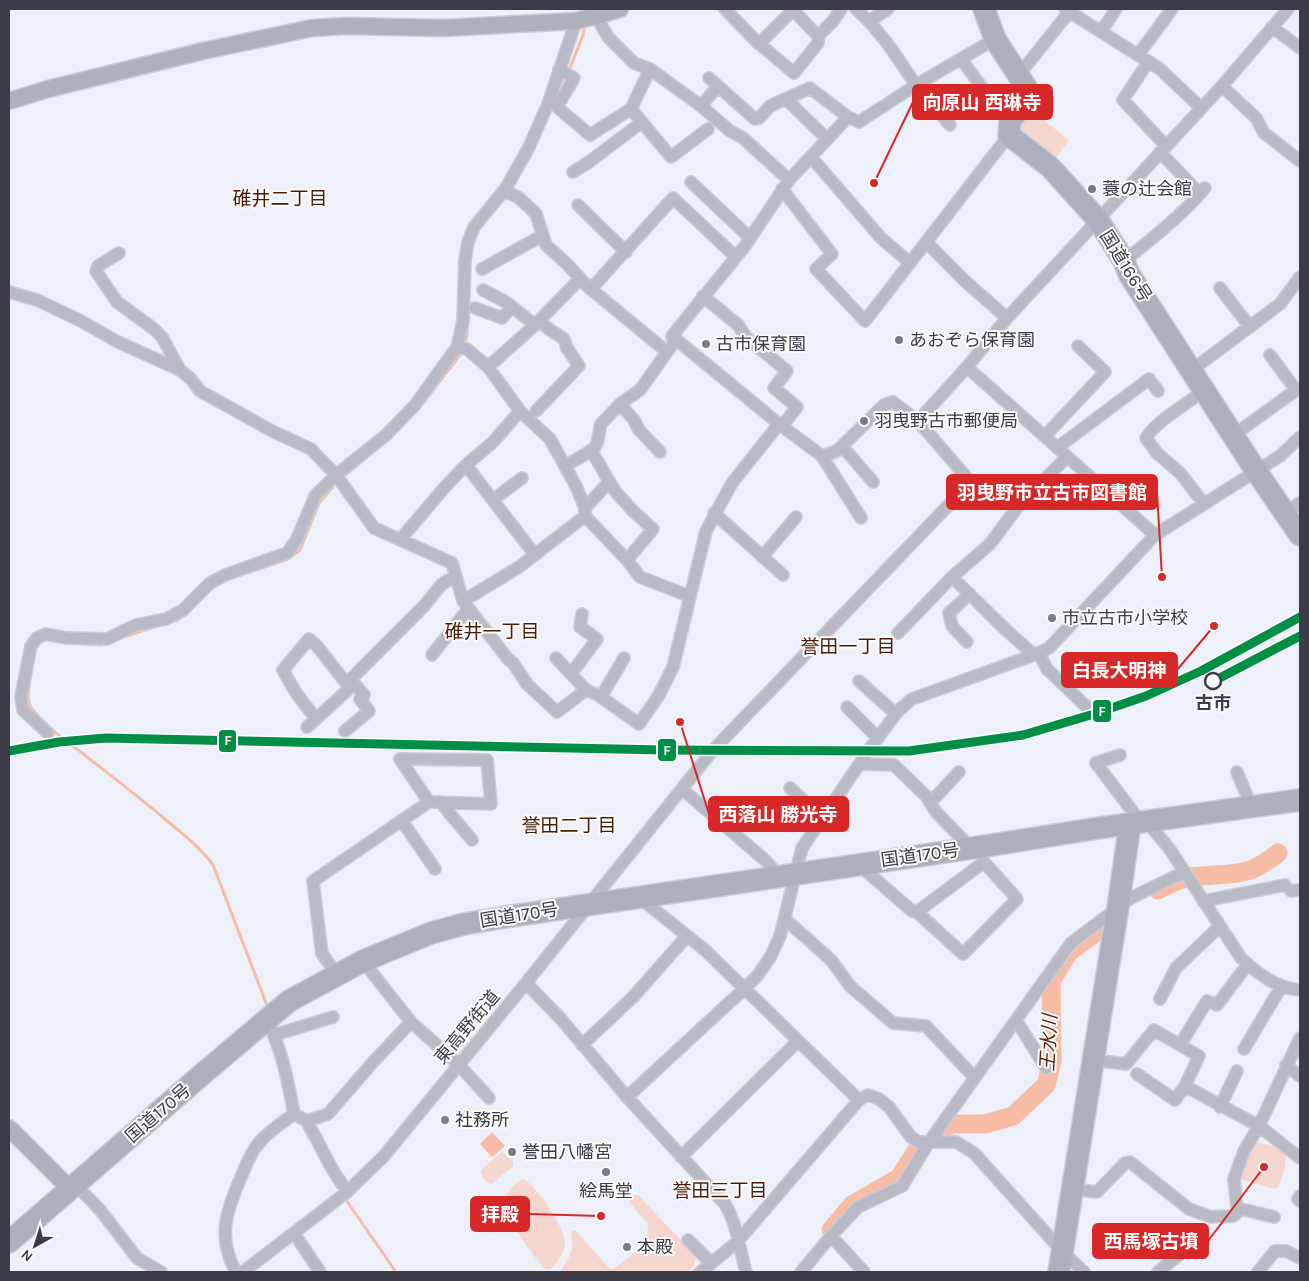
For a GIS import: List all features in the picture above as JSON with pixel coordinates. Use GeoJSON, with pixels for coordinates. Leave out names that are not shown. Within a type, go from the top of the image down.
{"type":"FeatureCollection","features":[{"type":"Feature","properties":{"kind":"highway"},"geometry":{"type":"LineString","coordinates":[[984,9],[995,39],[1026,87],[1026,99],[1009,128]]}},
{"type":"Feature","properties":{"kind":"highway","name":"国道166号"},"geometry":{"type":"LineString","coordinates":[[1009,128],[1050,167],[1098,220],[1124,261],[1129,274],[1256,471],[1293,508],[1300,535]]}},
{"type":"Feature","properties":{"kind":"highway","name":"国道170号"},"geometry":{"type":"LineString","coordinates":[[9,1242],[73,1187],[270,1027],[289,1001],[362,961],[431,933],[464,924],[786,874],[858,864],[978,852],[1138,823],[1300,800]]}},
{"type":"Feature","properties":{"kind":"highway"},"geometry":{"type":"LineString","coordinates":[[1059,1272],[1118,908],[1138,823]]}},
{"type":"Feature","properties":{"kind":"street"},"geometry":{"type":"LineString","coordinates":[[9,101],[48,89],[203,51],[312,28],[346,26],[443,28],[576,21],[620,9]]}},
{"type":"Feature","properties":{"kind":"street"},"geometry":{"type":"LineString","coordinates":[[725,9],[759,44],[794,9],[818,36],[818,43],[794,73],[763,47]]}},
{"type":"Feature","properties":{"kind":"street"},"geometry":{"type":"LineString","coordinates":[[818,36],[841,9]]}},
{"type":"Feature","properties":{"kind":"street"},"geometry":{"type":"LineString","coordinates":[[856,9],[869,21],[894,51],[916,85],[950,125]]}},
{"type":"Feature","properties":{"kind":"street"},"geometry":{"type":"LineString","coordinates":[[869,21],[888,9]]}},
{"type":"Feature","properties":{"kind":"street"},"geometry":{"type":"LineString","coordinates":[[1101,32],[1116,9]]}},
{"type":"Feature","properties":{"kind":"street"},"geometry":{"type":"LineString","coordinates":[[1138,55],[1172,9]]}},
{"type":"Feature","properties":{"kind":"street"},"geometry":{"type":"LineString","coordinates":[[822,456],[837,451],[884,405],[893,402],[918,421],[967,367],[1007,318],[1222,86],[1288,9]]}},
{"type":"Feature","properties":{"kind":"street"},"geometry":{"type":"LineString","coordinates":[[1017,73],[1026,66],[1067,10],[1160,69],[1200,108]]}},
{"type":"Feature","properties":{"kind":"street"},"geometry":{"type":"LineString","coordinates":[[596,16],[608,37],[634,63],[650,69],[701,106],[730,131],[743,138],[786,185],[832,254],[816,269],[865,321],[926,242],[1009,128],[961,59]]}},
{"type":"Feature","properties":{"kind":"street"},"geometry":{"type":"LineString","coordinates":[[48,734],[23,710],[21,696],[31,646],[37,638],[46,634],[66,638],[107,639],[136,625],[166,619],[183,610],[210,583],[287,553],[297,539],[315,496],[336,475],[386,435],[415,405],[457,347],[463,321],[465,260],[468,242],[474,227],[504,190],[529,147],[548,104],[576,21]]}},
{"type":"Feature","properties":{"kind":"street"},"geometry":{"type":"LineString","coordinates":[[1272,26],[1300,48]]}},
{"type":"Feature","properties":{"kind":"street"},"geometry":{"type":"LineString","coordinates":[[709,78],[755,119],[759,118],[770,106],[810,88],[848,117],[859,122],[916,85],[995,39]]}},
{"type":"Feature","properties":{"kind":"street"},"geometry":{"type":"LineString","coordinates":[[1124,261],[1168,226],[1202,191],[1163,149],[1123,100],[1148,62]]}},
{"type":"Feature","properties":{"kind":"street"},"geometry":{"type":"LineString","coordinates":[[559,69],[574,78],[557,107],[590,135],[631,109],[650,69]]}},
{"type":"Feature","properties":{"kind":"street"},"geometry":{"type":"LineString","coordinates":[[701,106],[718,86]]}},
{"type":"Feature","properties":{"kind":"street"},"geometry":{"type":"LineString","coordinates":[[1222,86],[1256,118],[1264,133],[1300,162]]}},
{"type":"Feature","properties":{"kind":"street"},"geometry":{"type":"LineString","coordinates":[[786,99],[827,139]]}},
{"type":"Feature","properties":{"kind":"street"},"geometry":{"type":"LineString","coordinates":[[631,109],[671,157],[708,129]]}},
{"type":"Feature","properties":{"kind":"street"},"geometry":{"type":"LineString","coordinates":[[848,117],[786,185],[736,257],[672,336],[822,456],[861,518]]}},
{"type":"Feature","properties":{"kind":"street"},"geometry":{"type":"LineString","coordinates":[[573,172],[642,122]]}},
{"type":"Feature","properties":{"kind":"street"},"geometry":{"type":"LineString","coordinates":[[811,157],[881,238],[910,263]]}},
{"type":"Feature","properties":{"kind":"street"},"geometry":{"type":"LineString","coordinates":[[691,182],[750,238]]}},
{"type":"Feature","properties":{"kind":"street"},"geometry":{"type":"LineString","coordinates":[[504,190],[519,198],[536,214],[546,246],[567,264],[591,290],[668,352]]}},
{"type":"Feature","properties":{"kind":"street"},"geometry":{"type":"LineString","coordinates":[[591,290],[673,198],[736,257]]}},
{"type":"Feature","properties":{"kind":"street"},"geometry":{"type":"LineString","coordinates":[[578,205],[626,252]]}},
{"type":"Feature","properties":{"kind":"street"},"geometry":{"type":"LineString","coordinates":[[482,269],[543,235]]}},
{"type":"Feature","properties":{"kind":"street"},"geometry":{"type":"LineString","coordinates":[[926,242],[966,282],[1007,318]]}},
{"type":"Feature","properties":{"kind":"street"},"geometry":{"type":"LineString","coordinates":[[119,253],[98,266],[96,271],[117,302],[162,337],[180,370]]}},
{"type":"Feature","properties":{"kind":"street"},"geometry":{"type":"LineString","coordinates":[[1192,370],[1280,304],[1296,290],[1300,277]]}},
{"type":"Feature","properties":{"kind":"street"},"geometry":{"type":"LineString","coordinates":[[488,367],[537,323],[580,278]]}},
{"type":"Feature","properties":{"kind":"street"},"geometry":{"type":"LineString","coordinates":[[1220,288],[1250,327]]}},
{"type":"Feature","properties":{"kind":"street"},"geometry":{"type":"LineString","coordinates":[[483,290],[564,338],[567,348],[579,366],[536,411]]}},
{"type":"Feature","properties":{"kind":"street"},"geometry":{"type":"LineString","coordinates":[[9,292],[37,300],[81,321],[118,342],[180,370],[191,379],[200,391],[274,432],[312,449],[336,475],[374,528],[452,563],[465,605],[513,663],[527,684],[557,712],[586,690]]}},
{"type":"Feature","properties":{"kind":"street"},"geometry":{"type":"LineString","coordinates":[[556,658],[586,690],[601,697],[639,724],[659,695],[673,667],[706,530],[714,513],[732,483],[798,407],[774,388],[787,371],[746,337],[738,325],[704,296]]}},
{"type":"Feature","properties":{"kind":"street"},"geometry":{"type":"LineString","coordinates":[[475,308],[502,318],[512,307]]}},
{"type":"Feature","properties":{"kind":"street"},"geometry":{"type":"LineString","coordinates":[[564,466],[591,450],[597,443],[600,424],[620,404],[640,390],[676,340]]}},
{"type":"Feature","properties":{"kind":"street"},"geometry":{"type":"LineString","coordinates":[[1045,436],[1105,372],[1078,346]]}},
{"type":"Feature","properties":{"kind":"street"},"geometry":{"type":"LineString","coordinates":[[457,347],[467,349],[488,367],[520,411],[550,440],[576,486],[585,512],[640,577],[689,596]]}},
{"type":"Feature","properties":{"kind":"street"},"geometry":{"type":"LineString","coordinates":[[1234,435],[1296,390],[1270,355]]}},
{"type":"Feature","properties":{"kind":"street"},"geometry":{"type":"LineString","coordinates":[[967,367],[1156,535]]}},
{"type":"Feature","properties":{"kind":"street"},"geometry":{"type":"LineString","coordinates":[[1057,448],[1149,379],[1158,391]]}},
{"type":"Feature","properties":{"kind":"street"},"geometry":{"type":"LineString","coordinates":[[1204,504],[1181,474],[1157,453],[1146,438],[1148,433],[1205,390]]}},
{"type":"Feature","properties":{"kind":"street"},"geometry":{"type":"LineString","coordinates":[[620,404],[634,420],[639,430],[660,452]]}},
{"type":"Feature","properties":{"kind":"street"},"geometry":{"type":"LineString","coordinates":[[400,540],[444,488],[492,442],[520,411]]}},
{"type":"Feature","properties":{"kind":"street","name":"東高野街道"},"geometry":{"type":"LineString","coordinates":[[244,1272],[344,1194],[384,1156],[713,750],[968,485],[968,479],[918,421]]}},
{"type":"Feature","properties":{"kind":"street"},"geometry":{"type":"LineString","coordinates":[[627,1096],[758,975],[771,956],[785,919],[786,874],[818,824],[896,714],[912,699],[1049,648],[1156,535],[1280,456],[1300,437]]}},
{"type":"Feature","properties":{"kind":"street"},"geometry":{"type":"LineString","coordinates":[[842,446],[873,482]]}},
{"type":"Feature","properties":{"kind":"street"},"geometry":{"type":"LineString","coordinates":[[591,450],[614,491],[653,528],[627,560]]}},
{"type":"Feature","properties":{"kind":"street"},"geometry":{"type":"LineString","coordinates":[[898,633],[952,577],[990,544],[1019,506],[1067,457]]}},
{"type":"Feature","properties":{"kind":"street"},"geometry":{"type":"LineString","coordinates":[[466,465],[535,555]]}},
{"type":"Feature","properties":{"kind":"street"},"geometry":{"type":"LineString","coordinates":[[493,500],[522,478]]}},
{"type":"Feature","properties":{"kind":"street"},"geometry":{"type":"LineString","coordinates":[[432,654],[465,605],[535,555],[585,512],[609,482]]}},
{"type":"Feature","properties":{"kind":"street"},"geometry":{"type":"LineString","coordinates":[[714,513],[782,575]]}},
{"type":"Feature","properties":{"kind":"street"},"geometry":{"type":"LineString","coordinates":[[762,557],[796,517]]}},
{"type":"Feature","properties":{"kind":"street"},"geometry":{"type":"LineString","coordinates":[[348,682],[424,606],[442,584],[456,576]]}},
{"type":"Feature","properties":{"kind":"street"},"geometry":{"type":"LineString","coordinates":[[952,577],[1036,654],[1047,669],[1090,710]]}},
{"type":"Feature","properties":{"kind":"street"},"geometry":{"type":"LineString","coordinates":[[967,642],[952,626],[949,613],[970,594]]}},
{"type":"Feature","properties":{"kind":"street"},"geometry":{"type":"LineString","coordinates":[[571,674],[597,639],[580,627],[582,614]]}},
{"type":"Feature","properties":{"kind":"street"},"geometry":{"type":"LineString","coordinates":[[345,730],[369,711],[360,699],[364,695],[348,682],[317,646],[309,639],[283,670],[312,723],[350,688],[348,682]]}},
{"type":"Feature","properties":{"kind":"street"},"geometry":{"type":"LineString","coordinates":[[601,697],[624,658]]}},
{"type":"Feature","properties":{"kind":"street"},"geometry":{"type":"LineString","coordinates":[[859,682],[896,714]]}},
{"type":"Feature","properties":{"kind":"street"},"geometry":{"type":"LineString","coordinates":[[848,707],[878,738]]}},
{"type":"Feature","properties":{"kind":"street"},"geometry":{"type":"LineString","coordinates":[[1120,755],[1096,763],[1136,816],[1138,823],[1169,848],[1241,958],[1255,971],[1281,987],[1300,990]]}},
{"type":"Feature","properties":{"kind":"street"},"geometry":{"type":"LineString","coordinates":[[337,974],[322,954],[313,881],[402,821],[435,802],[490,804],[487,760],[400,759],[435,802],[472,840]]}},
{"type":"Feature","properties":{"kind":"street"},"geometry":{"type":"LineString","coordinates":[[858,864],[912,911],[917,912],[963,954],[1017,899],[978,852],[936,812],[926,796],[894,765],[860,764]]}},
{"type":"Feature","properties":{"kind":"street"},"geometry":{"type":"LineString","coordinates":[[930,803],[959,772]]}},
{"type":"Feature","properties":{"kind":"street"},"geometry":{"type":"LineString","coordinates":[[1237,772],[1252,808]]}},
{"type":"Feature","properties":{"kind":"street"},"geometry":{"type":"LineString","coordinates":[[790,788],[802,799],[818,824]]}},
{"type":"Feature","properties":{"kind":"street"},"geometry":{"type":"LineString","coordinates":[[682,789],[766,861],[786,874]]}},
{"type":"Feature","properties":{"kind":"street"},"geometry":{"type":"LineString","coordinates":[[402,821],[435,869]]}},
{"type":"Feature","properties":{"kind":"street"},"geometry":{"type":"LineString","coordinates":[[917,912],[978,852]]}},
{"type":"Feature","properties":{"kind":"street"},"geometry":{"type":"LineString","coordinates":[[801,1272],[858,1207],[902,1186],[929,1142],[1071,943],[1130,898],[1186,876]]}},
{"type":"Feature","properties":{"kind":"street"},"geometry":{"type":"LineString","coordinates":[[1203,901],[1292,889]]}},
{"type":"Feature","properties":{"kind":"street"},"geometry":{"type":"LineString","coordinates":[[640,897],[687,936],[859,1100]]}},
{"type":"Feature","properties":{"kind":"street"},"geometry":{"type":"LineString","coordinates":[[785,919],[831,960],[850,986],[893,1023],[926,1026],[975,1078]]}},
{"type":"Feature","properties":{"kind":"street"},"geometry":{"type":"LineString","coordinates":[[1160,999],[1173,965],[1219,927]]}},
{"type":"Feature","properties":{"kind":"street"},"geometry":{"type":"LineString","coordinates":[[582,1045],[633,998],[687,936]]}},
{"type":"Feature","properties":{"kind":"street"},"geometry":{"type":"LineString","coordinates":[[362,961],[411,1022],[458,1064],[489,1098]]}},
{"type":"Feature","properties":{"kind":"street"},"geometry":{"type":"LineString","coordinates":[[1180,1045],[1207,1001],[1217,1005],[1248,964]]}},
{"type":"Feature","properties":{"kind":"street"},"geometry":{"type":"LineString","coordinates":[[526,983],[560,1018],[681,1157],[725,1204],[729,1211],[746,1272]]}},
{"type":"Feature","properties":{"kind":"street"},"geometry":{"type":"LineString","coordinates":[[1244,1049],[1281,987]]}},
{"type":"Feature","properties":{"kind":"street"},"geometry":{"type":"LineString","coordinates":[[294,1114],[284,1064],[270,1027],[333,1018]]}},
{"type":"Feature","properties":{"kind":"street"},"geometry":{"type":"LineString","coordinates":[[1016,1020],[1046,1068]]}},
{"type":"Feature","properties":{"kind":"street"},"geometry":{"type":"LineString","coordinates":[[307,1121],[328,1114],[374,1060],[411,1022]]}},
{"type":"Feature","properties":{"kind":"street"},"geometry":{"type":"LineString","coordinates":[[1092,1060],[1126,1064],[1154,1030],[1199,1056],[1185,1086],[1175,1100],[1137,1074]]}},
{"type":"Feature","properties":{"kind":"street"},"geometry":{"type":"LineString","coordinates":[[1072,1189],[1097,1192],[1125,1163],[1130,1162],[1189,1209],[1211,1217],[1233,1216],[1237,1213],[1234,1179],[1244,1151],[1259,1126],[1300,1038]]}},
{"type":"Feature","properties":{"kind":"street"},"geometry":{"type":"LineString","coordinates":[[681,1157],[797,1042]]}},
{"type":"Feature","properties":{"kind":"street"},"geometry":{"type":"LineString","coordinates":[[1286,1066],[1300,1076]]}},
{"type":"Feature","properties":{"kind":"street"},"geometry":{"type":"LineString","coordinates":[[1220,1107],[1237,1071]]}},
{"type":"Feature","properties":{"kind":"street"},"geometry":{"type":"LineString","coordinates":[[1185,1086],[1220,1107],[1259,1126],[1300,1158]]}},
{"type":"Feature","properties":{"kind":"street"},"geometry":{"type":"LineString","coordinates":[[701,1272],[738,1241],[859,1100],[868,1095],[879,1099],[889,1107],[911,1138],[918,1142],[956,1142],[974,1153],[1062,1251],[1084,1272]]}},
{"type":"Feature","properties":{"kind":"street"},"geometry":{"type":"LineString","coordinates":[[294,1114],[307,1121],[344,1194]]}},
{"type":"Feature","properties":{"kind":"street"},"geometry":{"type":"LineString","coordinates":[[236,1272],[226,1249],[225,1232],[228,1210],[250,1156],[258,1144],[294,1114]]}},
{"type":"Feature","properties":{"kind":"street"},"geometry":{"type":"LineString","coordinates":[[9,1128],[101,1211],[137,1258],[161,1272]]}},
{"type":"Feature","properties":{"kind":"street"},"geometry":{"type":"LineString","coordinates":[[1300,1196],[1298,1199],[1300,1201]]}},
{"type":"Feature","properties":{"kind":"street"},"geometry":{"type":"LineString","coordinates":[[1237,1208],[1274,1217]]}},
{"type":"Feature","properties":{"kind":"street"},"geometry":{"type":"LineString","coordinates":[[294,1233],[320,1272]]}},
{"type":"Feature","properties":{"kind":"street"},"geometry":{"type":"LineString","coordinates":[[831,1236],[864,1272]]}},
{"type":"Feature","properties":{"kind":"street"},"geometry":{"type":"LineString","coordinates":[[688,1240],[711,1262]]}},
{"type":"Feature","properties":{"kind":"street"},"geometry":{"type":"LineString","coordinates":[[1158,1272],[1186,1249]]}},
{"type":"Feature","properties":{"kind":"street"},"geometry":{"type":"LineString","coordinates":[[1258,1272],[1275,1251],[1286,1251],[1300,1258]]}},
{"type":"Feature","properties":{"kind":"shaded area"},"geometry":{"type":"Polygon","coordinates":[[[1026,106],[1069,140],[1051,164],[1014,133],[1026,106]]]}},
{"type":"Feature","properties":{"kind":"shaded area"},"geometry":{"type":"Polygon","coordinates":[[[492,1132],[505,1146],[492,1157],[480,1144],[492,1132]]]}},
{"type":"Feature","properties":{"kind":"shaded area"},"geometry":{"type":"Polygon","coordinates":[[[1254,1142],[1278,1146],[1286,1152],[1285,1168],[1278,1188],[1275,1189],[1239,1178],[1254,1142]]]}},
{"type":"Feature","properties":{"kind":"shaded area"},"geometry":{"type":"Polygon","coordinates":[[[502,1152],[513,1161],[513,1166],[492,1184],[485,1181],[481,1170],[502,1152]]]}},
{"type":"Feature","properties":{"kind":"shaded area"},"geometry":{"type":"Polygon","coordinates":[[[524,1179],[536,1190],[549,1208],[564,1236],[565,1246],[563,1251],[556,1264],[550,1269],[543,1268],[506,1217],[504,1211],[505,1199],[511,1189],[524,1179]]]}},
{"type":"Feature","properties":{"kind":"shaded area"},"geometry":{"type":"Polygon","coordinates":[[[634,1195],[638,1195],[695,1255],[694,1265],[687,1272],[560,1272],[572,1250],[571,1233],[573,1231],[576,1231],[609,1268],[614,1269],[645,1244],[647,1241],[648,1224],[630,1203],[629,1200],[634,1195]]]}},
{"type":"Feature","properties":{"kind":"waterway"},"geometry":{"type":"LineString","coordinates":[[563,86],[583,35],[585,24]]}},
{"type":"Feature","properties":{"kind":"waterway"},"geometry":{"type":"LineString","coordinates":[[528,161],[534,149]]}},
{"type":"Feature","properties":{"kind":"waterway"},"geometry":{"type":"LineString","coordinates":[[465,345],[467,324]]}},
{"type":"Feature","properties":{"kind":"waterway"},"geometry":{"type":"LineString","coordinates":[[424,402],[463,351]]}},
{"type":"Feature","properties":{"kind":"waterway"},"geometry":{"type":"LineString","coordinates":[[342,478],[360,463]]}},
{"type":"Feature","properties":{"kind":"waterway"},"geometry":{"type":"LineString","coordinates":[[250,572],[288,559],[300,550],[319,503],[337,482]]}},
{"type":"Feature","properties":{"kind":"waterway"},"geometry":{"type":"LineString","coordinates":[[172,622],[190,611]]}},
{"type":"Feature","properties":{"kind":"waterway"},"geometry":{"type":"LineString","coordinates":[[124,637],[154,627]]}},
{"type":"Feature","properties":{"kind":"waterway"},"geometry":{"type":"LineString","coordinates":[[71,643],[101,645],[104,643]]}},
{"type":"Feature","properties":{"kind":"waterway"},"geometry":{"type":"LineString","coordinates":[[31,673],[28,699],[35,713],[61,737],[135,794],[185,836],[203,852],[213,865],[268,1008]]}},
{"type":"Feature","properties":{"kind":"waterway","name":"王水川"},"geometry":{"type":"LineString","coordinates":[[1158,890],[1190,877],[1246,871],[1266,862],[1278,853]]}},
{"type":"Feature","properties":{"kind":"waterway","name":"王水川"},"geometry":{"type":"LineString","coordinates":[[942,1128],[954,1124],[985,1124],[1013,1116],[1046,1085],[1052,1061],[1051,981],[1069,952],[1096,932]]}},
{"type":"Feature","properties":{"kind":"waterway"},"geometry":{"type":"LineString","coordinates":[[281,1039],[290,1068]]}},
{"type":"Feature","properties":{"kind":"waterway"},"geometry":{"type":"LineString","coordinates":[[301,1121],[309,1138]]}},
{"type":"Feature","properties":{"kind":"waterway","name":"王水川"},"geometry":{"type":"LineString","coordinates":[[831,1230],[852,1205],[899,1178],[920,1145]]}},
{"type":"Feature","properties":{"kind":"waterway"},"geometry":{"type":"LineString","coordinates":[[344,1197],[396,1272]]}},
{"type":"Feature","properties":{"kind":"waterway"},"geometry":{"type":"LineString","coordinates":[[693,1272],[704,1261]]}},
{"type":"Feature","properties":{"kind":"transit line","name":"F"},"geometry":{"type":"LineString","coordinates":[[9,751],[59,742],[106,738],[664,750],[909,751],[1023,735],[1094,714],[1146,696],[1201,671],[1300,617]]}},
{"type":"Feature","properties":{"kind":"transit line"},"geometry":{"type":"LineString","coordinates":[[1210,683],[1300,636]]}},
{"type":"Feature","properties":{"kind":"place","name":"向原山 西琳寺"},"geometry":{"type":"Point","coordinates":[874,183]}},
{"type":"Feature","properties":{"kind":"place","name":"蓑の辻会館"},"geometry":{"type":"Point","coordinates":[1092,189]}},
{"type":"Feature","properties":{"kind":"place","name":"あおぞら保育園"},"geometry":{"type":"Point","coordinates":[899,340]}},
{"type":"Feature","properties":{"kind":"place","name":"古市保育園"},"geometry":{"type":"Point","coordinates":[706,344]}},
{"type":"Feature","properties":{"kind":"place","name":"羽曳野古市郵便局"},"geometry":{"type":"Point","coordinates":[864,421]}},
{"type":"Feature","properties":{"kind":"place","name":"羽曳野市立古市図書館"},"geometry":{"type":"Point","coordinates":[1162,577]}},
{"type":"Feature","properties":{"kind":"place","name":"市立古市小学校"},"geometry":{"type":"Point","coordinates":[1052,618]}},
{"type":"Feature","properties":{"kind":"place","name":"白長大明神"},"geometry":{"type":"Point","coordinates":[1214,626]}},
{"type":"Feature","properties":{"kind":"place","name":"古市"},"geometry":{"type":"Point","coordinates":[1213,681]}},
{"type":"Feature","properties":{"kind":"place","name":"西落山 勝光寺"},"geometry":{"type":"Point","coordinates":[680,722]}},
{"type":"Feature","properties":{"kind":"place","name":"社務所"},"geometry":{"type":"Point","coordinates":[445,1120]}},
{"type":"Feature","properties":{"kind":"place","name":"誉田八幡宮"},"geometry":{"type":"Point","coordinates":[512,1152]}},
{"type":"Feature","properties":{"kind":"place","name":"西馬塚古墳"},"geometry":{"type":"Point","coordinates":[1264,1167]}},
{"type":"Feature","properties":{"kind":"place","name":"絵馬堂"},"geometry":{"type":"Point","coordinates":[606,1172]}},
{"type":"Feature","properties":{"kind":"place","name":"拝殿"},"geometry":{"type":"Point","coordinates":[601,1216]}},
{"type":"Feature","properties":{"kind":"place","name":"本殿"},"geometry":{"type":"Point","coordinates":[627,1247]}},
{"type":"Feature","properties":{"kind":"district","name":"碓井二丁目"},"geometry":{"type":"Point","coordinates":[280,199]}},
{"type":"Feature","properties":{"kind":"district","name":"碓井一丁目"},"geometry":{"type":"Point","coordinates":[492,632]}},
{"type":"Feature","properties":{"kind":"district","name":"誉田一丁目"},"geometry":{"type":"Point","coordinates":[848,647]}},
{"type":"Feature","properties":{"kind":"district","name":"誉田二丁目"},"geometry":{"type":"Point","coordinates":[569,826]}},
{"type":"Feature","properties":{"kind":"district","name":"誉田三丁目"},"geometry":{"type":"Point","coordinates":[720,1191]}}]}
